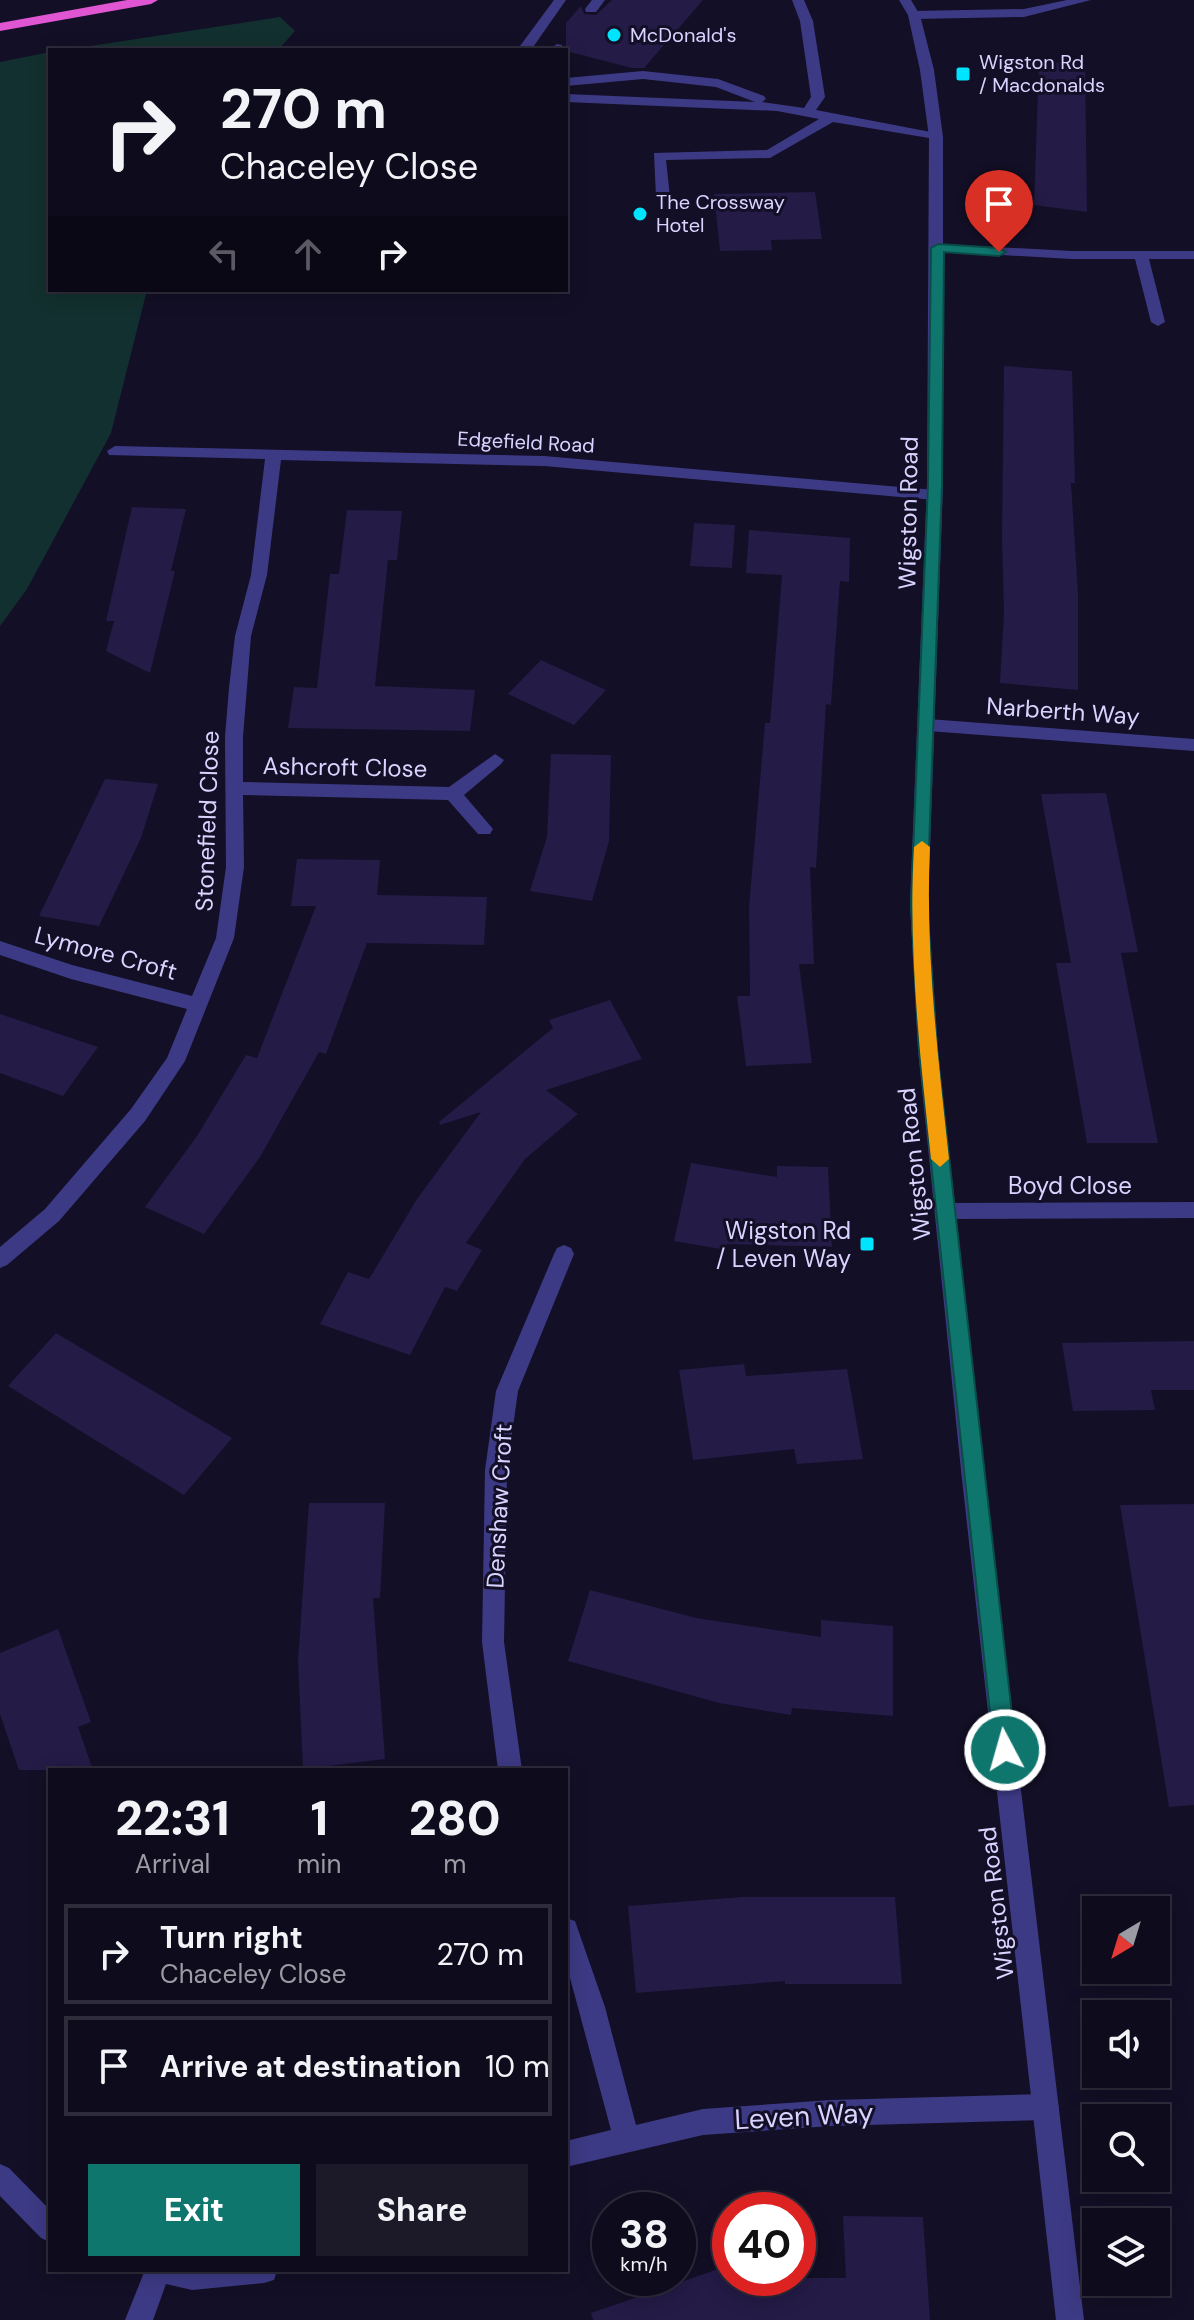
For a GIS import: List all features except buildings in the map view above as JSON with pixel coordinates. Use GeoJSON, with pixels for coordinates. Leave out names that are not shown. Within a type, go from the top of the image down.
{"type":"FeatureCollection","features":[{"type":"Feature","properties":{"kind":"highway"},"geometry":{"type":"LineString","coordinates":[[0,27],[151,0]]}},
{"type":"Feature","properties":{"kind":"street"},"geometry":{"type":"LineString","coordinates":[[525,48],[560,0]]}},
{"type":"Feature","properties":{"kind":"street"},"geometry":{"type":"LineString","coordinates":[[798,0],[808,15],[811,72],[818,97],[809,111]]}},
{"type":"Feature","properties":{"kind":"street","name":"Wigston Road"},"geometry":{"type":"LineString","coordinates":[[905,0],[914,15],[927,70],[936,137],[935,495],[919,904],[928,1050],[972,1470],[1070,2320]]}},
{"type":"Feature","properties":{"kind":"street"},"geometry":{"type":"LineString","coordinates":[[990,14],[996,0]]}},
{"type":"Feature","properties":{"kind":"street"},"geometry":{"type":"LineString","coordinates":[[914,15],[1024,13],[1076,1]]}},
{"type":"Feature","properties":{"kind":"street"},"geometry":{"type":"LineString","coordinates":[[568,82],[615,91],[676,92],[718,83],[777,107]]}},
{"type":"Feature","properties":{"kind":"street"},"geometry":{"type":"LineString","coordinates":[[568,98],[777,107],[936,137]]}},
{"type":"Feature","properties":{"kind":"street"},"geometry":{"type":"LineString","coordinates":[[663,197],[659,156],[770,154],[830,118]]}},
{"type":"Feature","properties":{"kind":"street"},"geometry":{"type":"LineString","coordinates":[[938,248],[1141,256],[1194,255]]}},
{"type":"Feature","properties":{"kind":"street"},"geometry":{"type":"LineString","coordinates":[[1141,256],[1158,322]]}},
{"type":"Feature","properties":{"kind":"street","name":"Edgefield Road"},"geometry":{"type":"LineString","coordinates":[[115,451],[544,461],[935,495]]}},
{"type":"Feature","properties":{"kind":"street","name":"Stonefield Close"},"geometry":{"type":"LineString","coordinates":[[0,1259],[52,1215],[138,1115],[175,1061],[225,938],[235,867],[234,737],[243,636],[259,575],[274,454]]}},
{"type":"Feature","properties":{"kind":"street","name":"Narberth Way"},"geometry":{"type":"LineString","coordinates":[[928,725],[1194,745]]}},
{"type":"Feature","properties":{"kind":"street","name":"Ashcroft Close"},"geometry":{"type":"LineString","coordinates":[[235,788],[453,794],[495,760]]}},
{"type":"Feature","properties":{"kind":"street","name":"Ashcroft Close"},"geometry":{"type":"LineString","coordinates":[[453,794],[484,829]]}},
{"type":"Feature","properties":{"kind":"street","name":"Lymore Croft"},"geometry":{"type":"LineString","coordinates":[[0,948],[56,968],[199,1005]]}},
{"type":"Feature","properties":{"kind":"street","name":"Boyd Close"},"geometry":{"type":"LineString","coordinates":[[946,1211],[1194,1210]]}},
{"type":"Feature","properties":{"kind":"street","name":"Denshaw Croft"},"geometry":{"type":"LineString","coordinates":[[510,1768],[493,1642],[496,1470],[507,1391],[564,1254]]}},
{"type":"Feature","properties":{"kind":"street"},"geometry":{"type":"LineString","coordinates":[[568,1935],[594,2003],[606,2067],[626,2137]]}},
{"type":"Feature","properties":{"kind":"street","name":"Leven Way"},"geometry":{"type":"LineString","coordinates":[[568,2153],[626,2137],[703,2122],[831,2113],[1046,2107]]}},
{"type":"Feature","properties":{"kind":"street"},"geometry":{"type":"LineString","coordinates":[[0,2177],[48,2227]]}},
{"type":"Feature","properties":{"kind":"street"},"geometry":{"type":"LineString","coordinates":[[139,2320],[157,2272]]}},
{"type":"Feature","properties":{"kind":"street"},"geometry":{"type":"LineString","coordinates":[[172,2272],[192,2277],[243,2272]]}},
{"type":"Feature","properties":{"kind":"green space"},"geometry":{"type":"Polygon","coordinates":[[[280,17],[295,31],[280,48],[77,48],[280,17]]]}},
{"type":"Feature","properties":{"kind":"green space"},"geometry":{"type":"Polygon","coordinates":[[[48,52],[48,292],[146,292],[111,433],[27,589],[0,626],[0,62],[48,52]]]}},
{"type":"Feature","properties":{"kind":"slow traffic"},"geometry":{"type":"LineString","coordinates":[[922,847],[919,904],[928,1050],[940,1159]]}},
{"type":"Feature","properties":{"kind":"place","name":"McDonald's"},"geometry":{"type":"Point","coordinates":[614,35]}},
{"type":"Feature","properties":{"kind":"place","name":"Wigston Rd / Macdonalds"},"geometry":{"type":"Point","coordinates":[963,74]}},
{"type":"Feature","properties":{"kind":"place","name":"The Crossway Hotel"},"geometry":{"type":"Point","coordinates":[640,214]}},
{"type":"Feature","properties":{"kind":"place","name":"Wigston Rd / Leven Way"},"geometry":{"type":"Point","coordinates":[867,1244]}},
{"type":"Feature","properties":{"kind":"route"},"geometry":{"type":"LineString","coordinates":[[999,252],[938,248],[935,484],[919,904],[928,1050],[1005,1750]]}}]}
